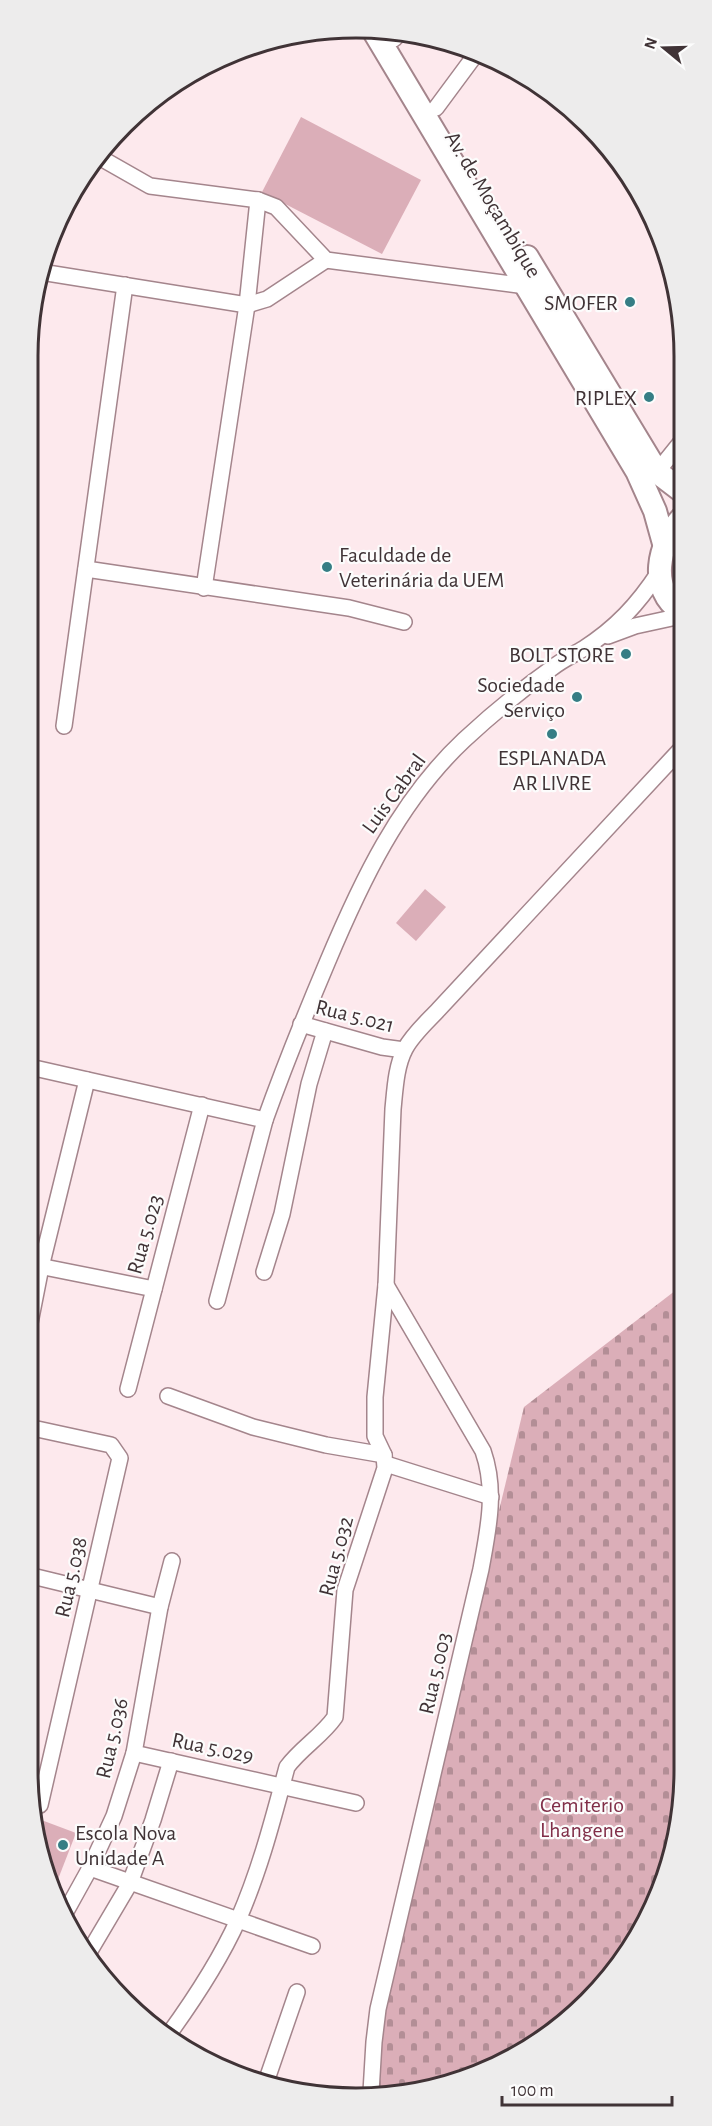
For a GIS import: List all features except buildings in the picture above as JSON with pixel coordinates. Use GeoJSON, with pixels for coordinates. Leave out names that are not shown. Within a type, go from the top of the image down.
{"type":"FeatureCollection","features":[{"type":"Feature","properties":{"kind":"highway"},"geometry":{"type":"LineString","coordinates":[[392,39],[526,286],[637,471],[648,492],[665,547]]}},
{"type":"Feature","properties":{"kind":"highway","name":"Av. de Moçambique"},"geometry":{"type":"LineString","coordinates":[[393,40],[657,472],[674,485]]}},
{"type":"Feature","properties":{"kind":"highway"},"geometry":{"type":"LineString","coordinates":[[674,527],[670,531],[660,559],[659,572],[661,585],[674,606]]}},
{"type":"Feature","properties":{"kind":"street"},"geometry":{"type":"LineString","coordinates":[[436,108],[472,60]]}},
{"type":"Feature","properties":{"kind":"street"},"geometry":{"type":"LineString","coordinates":[[105,160],[150,186],[258,200],[276,207],[326,260],[526,286]]}},
{"type":"Feature","properties":{"kind":"street"},"geometry":{"type":"LineString","coordinates":[[204,588],[247,305],[258,200]]}},
{"type":"Feature","properties":{"kind":"street"},"geometry":{"type":"LineString","coordinates":[[48,273],[247,305],[267,298],[326,260]]}},
{"type":"Feature","properties":{"kind":"street"},"geometry":{"type":"LineString","coordinates":[[64,726],[125,285]]}},
{"type":"Feature","properties":{"kind":"street"},"geometry":{"type":"LineString","coordinates":[[657,472],[674,451]]}},
{"type":"Feature","properties":{"kind":"street"},"geometry":{"type":"LineString","coordinates":[[86,569],[349,608],[404,621]]}},
{"type":"Feature","properties":{"kind":"street","name":"Luis Cabral"},"geometry":{"type":"LineString","coordinates":[[301,1024],[354,897],[374,859],[401,816],[439,766],[518,692],[628,615],[659,572]]}},
{"type":"Feature","properties":{"kind":"street","name":"Luis Cabral"},"geometry":{"type":"LineString","coordinates":[[591,643],[635,626],[674,616]]}},
{"type":"Feature","properties":{"kind":"street","name":"Rua 5.021"},"geometry":{"type":"LineString","coordinates":[[217,1301],[265,1120],[301,1024],[382,1047],[404,1050],[674,757]]}},
{"type":"Feature","properties":{"kind":"street"},"geometry":{"type":"LineString","coordinates":[[264,1272],[282,1214],[309,1084],[325,1031]]}},
{"type":"Feature","properties":{"kind":"street"},"geometry":{"type":"LineString","coordinates":[[385,1459],[375,1436],[375,1397],[386,1285],[393,1109],[396,1081],[404,1050]]}},
{"type":"Feature","properties":{"kind":"street"},"geometry":{"type":"LineString","coordinates":[[38,1069],[265,1120]]}},
{"type":"Feature","properties":{"kind":"street"},"geometry":{"type":"LineString","coordinates":[[38,1254],[87,1080]]}},
{"type":"Feature","properties":{"kind":"street","name":"Rua 5.023"},"geometry":{"type":"LineString","coordinates":[[38,1266],[154,1289],[202,1105]]}},
{"type":"Feature","properties":{"kind":"street","name":"Rua 5.003"},"geometry":{"type":"LineString","coordinates":[[371,2088],[378,2009],[481,1569],[491,1516],[487,1462],[483,1451],[386,1285]]}},
{"type":"Feature","properties":{"kind":"street"},"geometry":{"type":"LineString","coordinates":[[128,1389],[154,1289]]}},
{"type":"Feature","properties":{"kind":"street"},"geometry":{"type":"LineString","coordinates":[[168,1396],[253,1427],[385,1459],[491,1497]]}},
{"type":"Feature","properties":{"kind":"street","name":"Rua 5.038"},"geometry":{"type":"LineString","coordinates":[[38,1429],[111,1445],[120,1458],[40,1805]]}},
{"type":"Feature","properties":{"kind":"street","name":"Rua 5.032"},"geometry":{"type":"LineString","coordinates":[[172,2030],[215,1964],[237,1921],[263,1854],[287,1767],[295,1756],[335,1717],[345,1590],[385,1459]]}},
{"type":"Feature","properties":{"kind":"street","name":"Rua 5.036"},"geometry":{"type":"LineString","coordinates":[[68,1907],[90,1868],[114,1816],[134,1753],[160,1607],[171,1561]]}},
{"type":"Feature","properties":{"kind":"street"},"geometry":{"type":"LineString","coordinates":[[38,1577],[160,1607]]}},
{"type":"Feature","properties":{"kind":"street","name":"Rua 5.029"},"geometry":{"type":"LineString","coordinates":[[134,1753],[356,1803]]}},
{"type":"Feature","properties":{"kind":"street"},"geometry":{"type":"LineString","coordinates":[[92,1948],[130,1883],[171,1761]]}},
{"type":"Feature","properties":{"kind":"street"},"geometry":{"type":"LineString","coordinates":[[90,1868],[312,1946]]}},
{"type":"Feature","properties":{"kind":"street"},"geometry":{"type":"LineString","coordinates":[[268,2076],[297,1992]]}},
{"type":"Feature","properties":{"kind":"green space"},"geometry":{"type":"Polygon","coordinates":[[[301,117],[421,180],[382,254],[262,192],[301,117]]]}},
{"type":"Feature","properties":{"kind":"green space"},"geometry":{"type":"Polygon","coordinates":[[[674,532],[674,593],[658,553],[674,532]]]}},
{"type":"Feature","properties":{"kind":"green space"},"geometry":{"type":"Polygon","coordinates":[[[425,889],[446,907],[416,941],[396,923],[425,889]]]}},
{"type":"Feature","properties":{"kind":"green space","name":"Cemiterio Lhangene"},"geometry":{"type":"Polygon","coordinates":[[[674,1292],[674,1791],[664,1852],[642,1911],[621,1947],[581,1995],[550,2023],[497,2056],[458,2072],[398,2086],[377,2088],[377,2053],[390,1962],[524,1407],[674,1292]]]}},
{"type":"Feature","properties":{"kind":"green space"},"geometry":{"type":"Polygon","coordinates":[[[42,1820],[76,1833],[57,1881],[48,1852],[42,1820]]]}},
{"type":"Feature","properties":{"kind":"place","name":"SMOFER"},"geometry":{"type":"Point","coordinates":[630,302]}},
{"type":"Feature","properties":{"kind":"place","name":"RIPLEX"},"geometry":{"type":"Point","coordinates":[649,397]}},
{"type":"Feature","properties":{"kind":"place","name":"Faculdade de Veterinária da UEM"},"geometry":{"type":"Point","coordinates":[327,567]}},
{"type":"Feature","properties":{"kind":"place","name":"BOLT STORE"},"geometry":{"type":"Point","coordinates":[626,654]}},
{"type":"Feature","properties":{"kind":"place","name":"Sociedade Serviço"},"geometry":{"type":"Point","coordinates":[577,697]}},
{"type":"Feature","properties":{"kind":"place","name":"ESPLANADA AR LIVRE"},"geometry":{"type":"Point","coordinates":[552,734]}},
{"type":"Feature","properties":{"kind":"place","name":"Escola Nova Unidade A"},"geometry":{"type":"Point","coordinates":[63,1845]}}]}
